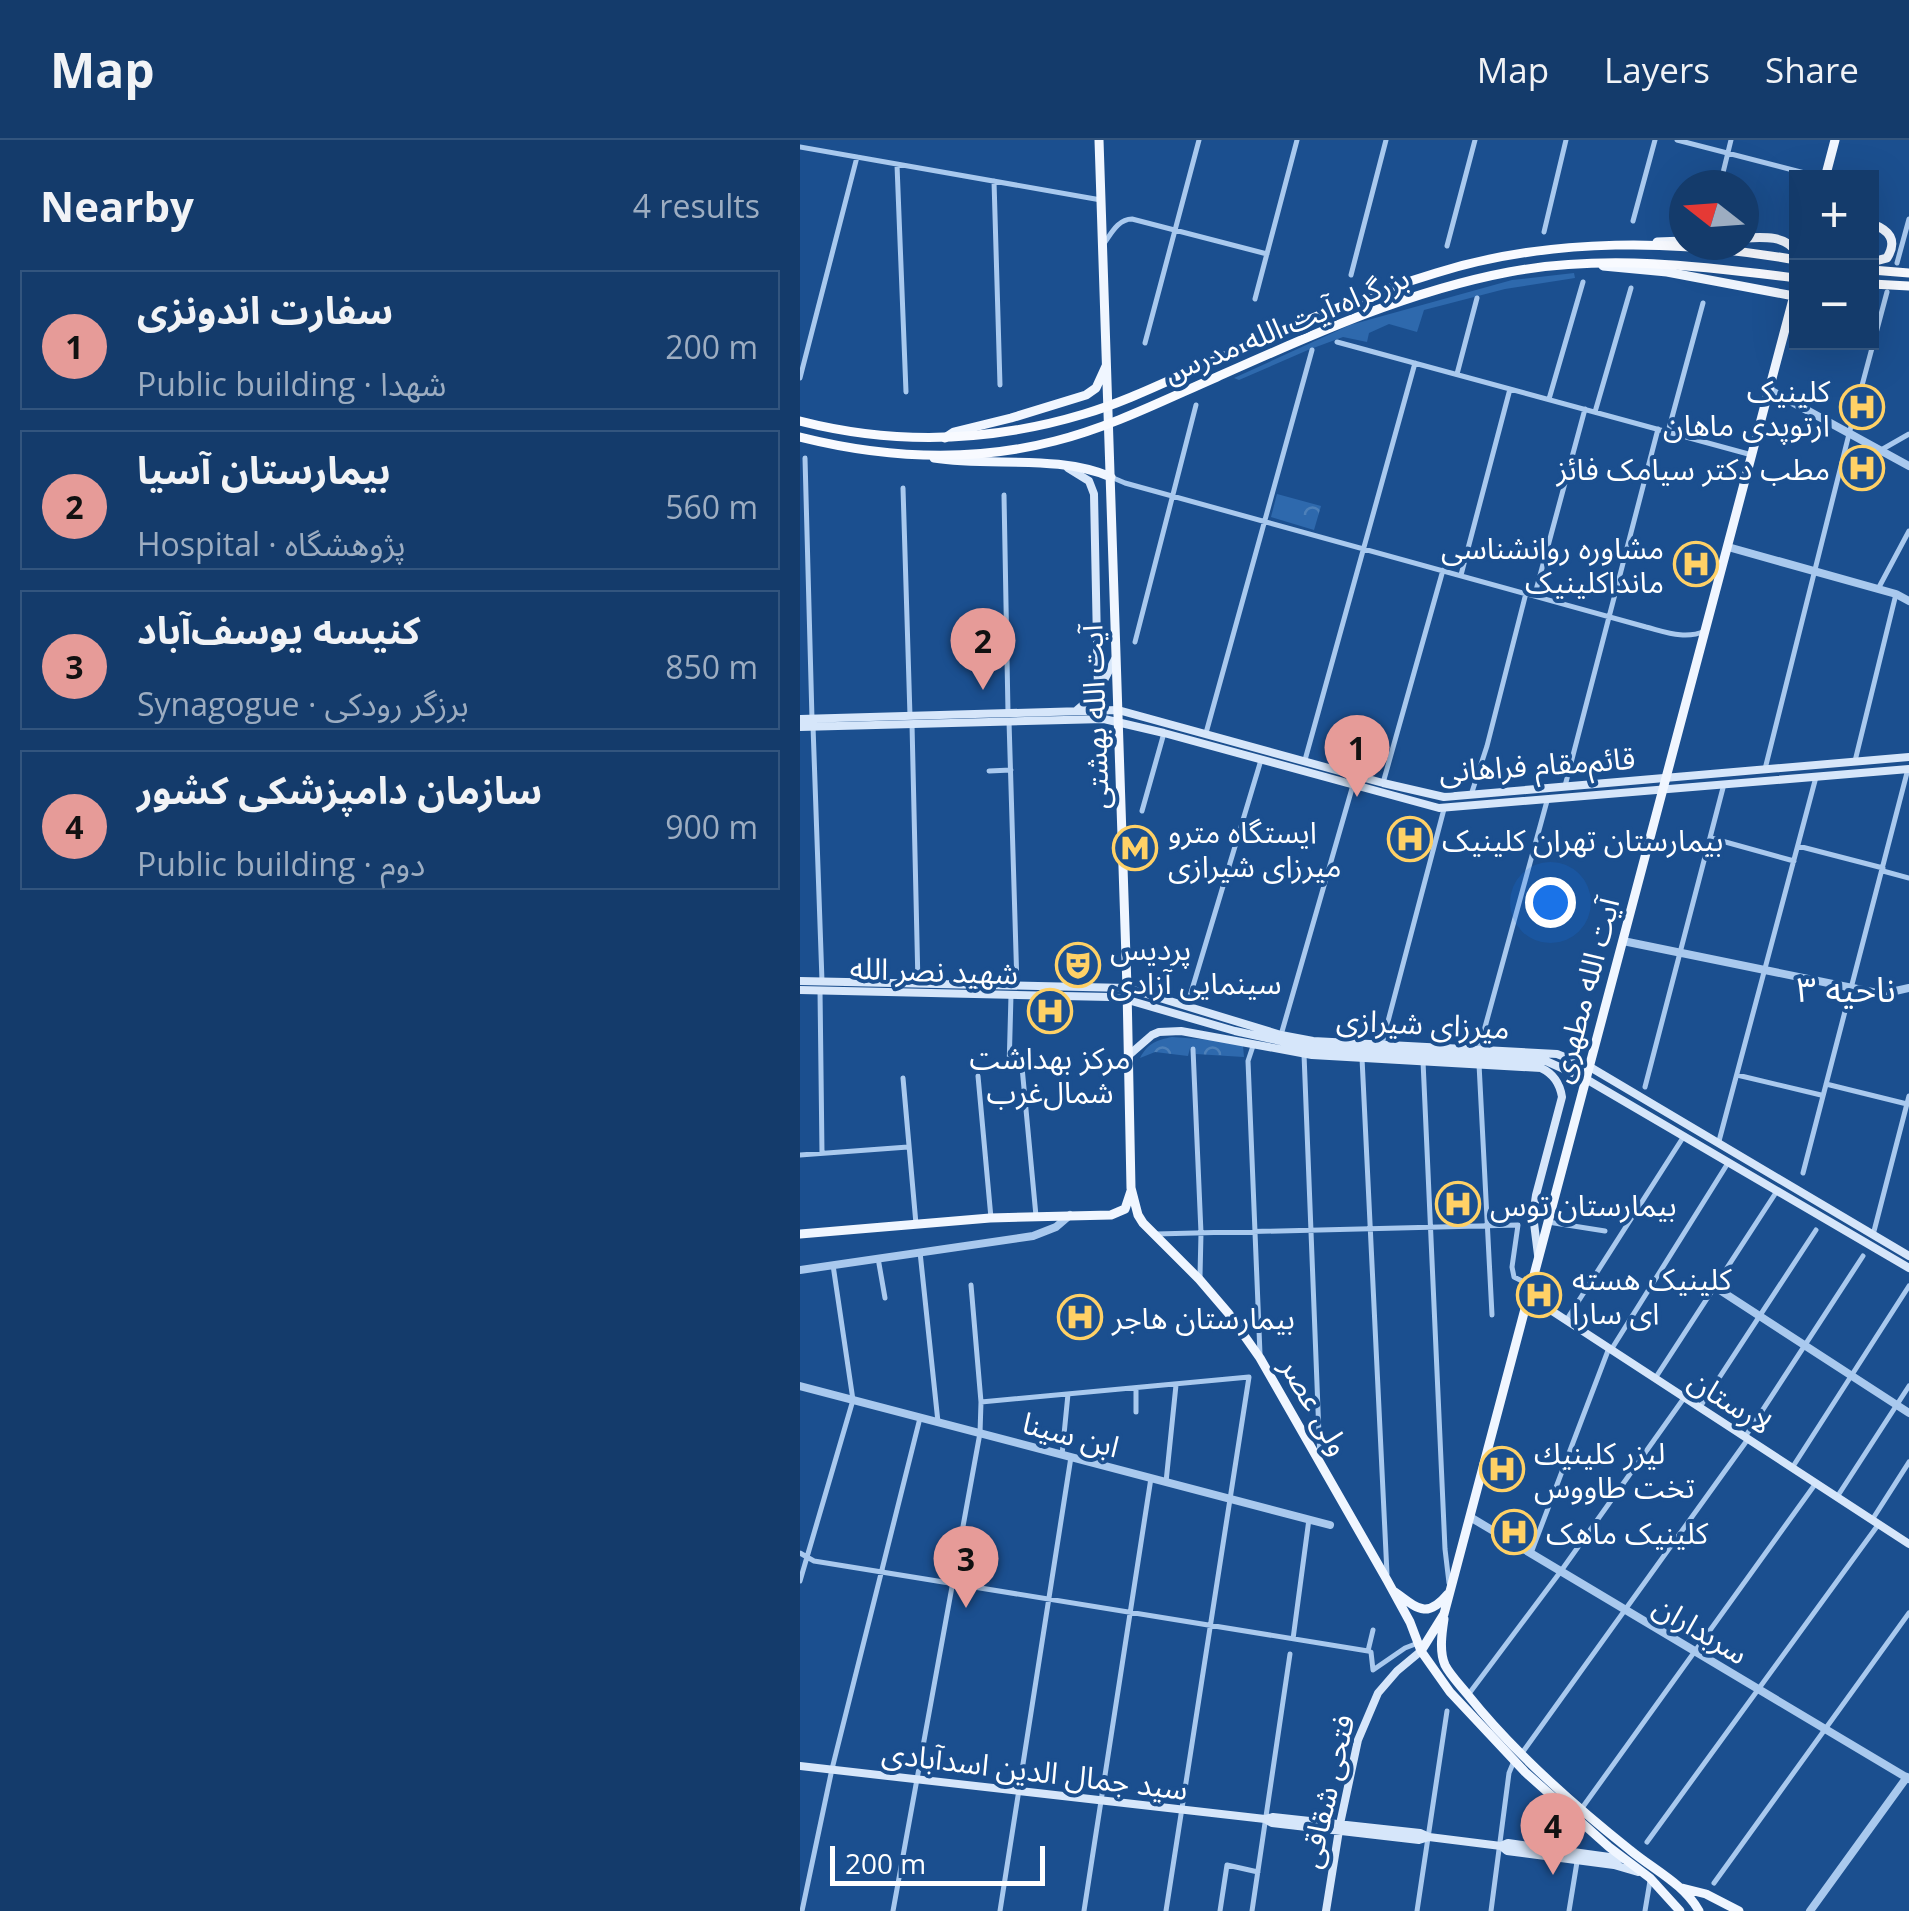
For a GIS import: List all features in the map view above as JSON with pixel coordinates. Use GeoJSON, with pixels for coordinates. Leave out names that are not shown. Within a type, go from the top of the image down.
{"type":"FeatureCollection","features":[{"type":"Feature","properties":{"kind":"highway","name":"بزرگراه آیت الله مدرس"},"geometry":{"type":"LineString","coordinates":[[800,422],[906,438],[944,438],[1080,416],[1368,295],[1488,259],[1568,247],[1675,246],[1789,256]]}},
{"type":"Feature","properties":{"kind":"highway","name":"بزرگراه آیت الله مدرس"},"geometry":{"type":"LineString","coordinates":[[800,440],[926,456],[1003,451],[1066,438],[1147,408],[1373,311],[1509,272],[1568,264],[1697,265],[1789,277]]}},
{"type":"Feature","properties":{"kind":"highway"},"geometry":{"type":"LineString","coordinates":[[1879,271],[1909,274]]}},
{"type":"Feature","properties":{"kind":"highway"},"geometry":{"type":"LineString","coordinates":[[1879,284],[1909,286]]}},
{"type":"Feature","properties":{"kind":"main road","name":"آیت الله بهشتی"},"geometry":{"type":"LineString","coordinates":[[1098,140],[1106,241],[1131,1188]]}},
{"type":"Feature","properties":{"kind":"main road"},"geometry":{"type":"LineString","coordinates":[[1826,170],[1834,140]]}},
{"type":"Feature","properties":{"kind":"main road"},"geometry":{"type":"LineString","coordinates":[[1879,228],[1892,238],[1888,258],[1879,262]]}},
{"type":"Feature","properties":{"kind":"main road"},"geometry":{"type":"LineString","coordinates":[[1759,239],[1789,243]]}},
{"type":"Feature","properties":{"kind":"main road"},"geometry":{"type":"LineString","coordinates":[[1568,247],[1669,242]]}},
{"type":"Feature","properties":{"kind":"main road"},"geometry":{"type":"LineString","coordinates":[[1590,264],[1789,291]]}},
{"type":"Feature","properties":{"kind":"main road","name":"آیت الله مطهری"},"geometry":{"type":"LineString","coordinates":[[1422,1646],[1444,1614],[1789,318]]}},
{"type":"Feature","properties":{"kind":"main road"},"geometry":{"type":"LineString","coordinates":[[944,438],[1093,392],[1107,364]]}},
{"type":"Feature","properties":{"kind":"main road"},"geometry":{"type":"LineString","coordinates":[[926,456],[958,462],[1059,464],[1111,477]]}},
{"type":"Feature","properties":{"kind":"main road"},"geometry":{"type":"LineString","coordinates":[[1059,464],[1079,473],[1092,486],[1095,497],[1098,692]]}},
{"type":"Feature","properties":{"kind":"main road"},"geometry":{"type":"LineString","coordinates":[[1096,558],[1113,536]]}},
{"type":"Feature","properties":{"kind":"main road"},"geometry":{"type":"LineString","coordinates":[[1096,615],[1116,629]]}},
{"type":"Feature","properties":{"kind":"main road"},"geometry":{"type":"LineString","coordinates":[[1077,710],[1098,692],[1116,655]]}},
{"type":"Feature","properties":{"kind":"main road"},"geometry":{"type":"LineString","coordinates":[[1009,718],[1077,710],[1118,716]]}},
{"type":"Feature","properties":{"kind":"main road"},"geometry":{"type":"LineString","coordinates":[[800,719],[813,722],[1118,716]]}},
{"type":"Feature","properties":{"kind":"main road","name":"قائم‌مقام فراهانی"},"geometry":{"type":"LineString","coordinates":[[1118,716],[1432,796],[1564,786],[1724,784],[1908,769]]}},
{"type":"Feature","properties":{"kind":"main road","name":"قائم‌مقام فراهانی"},"geometry":{"type":"LineString","coordinates":[[1118,716],[1164,733],[1444,809],[1765,770],[1909,757]]}},
{"type":"Feature","properties":{"kind":"main road"},"geometry":{"type":"LineString","coordinates":[[800,727],[813,722]]}},
{"type":"Feature","properties":{"kind":"main road"},"geometry":{"type":"LineString","coordinates":[[800,981],[821,986],[1016,986],[1127,994]]}},
{"type":"Feature","properties":{"kind":"main road","name":"شهید نصر الله"},"geometry":{"type":"LineString","coordinates":[[800,990],[821,986],[961,989],[1010,995],[1127,994]]}},
{"type":"Feature","properties":{"kind":"main road","name":"میرزای شیرازی"},"geometry":{"type":"LineString","coordinates":[[1127,994],[1312,1041],[1548,1052],[1590,1067],[1909,1256]]}},
{"type":"Feature","properties":{"kind":"main road","name":"میرزای شیرازی"},"geometry":{"type":"LineString","coordinates":[[1127,994],[1221,1027],[1312,1048],[1546,1061],[1586,1080],[1909,1268]]}},
{"type":"Feature","properties":{"kind":"main road","name":"میرزای شیرازی"},"geometry":{"type":"LineString","coordinates":[[1129,1055],[1148,1038],[1167,1031],[1304,1054],[1541,1068],[1555,1078],[1561,1092],[1536,1195],[1538,1259]]}},
{"type":"Feature","properties":{"kind":"main road"},"geometry":{"type":"LineString","coordinates":[[800,1234],[991,1218],[1100,1216],[1120,1212],[1127,1206],[1131,1188]]}},
{"type":"Feature","properties":{"kind":"main road","name":"ولی عصر"},"geometry":{"type":"LineString","coordinates":[[1131,1188],[1138,1214],[1152,1234],[1229,1314],[1260,1358],[1450,1692],[1518,1757],[1635,1854],[1680,1887],[1696,1890],[1739,1911]]}},
{"type":"Feature","properties":{"kind":"main road","name":"لارستان"},"geometry":{"type":"LineString","coordinates":[[1528,1296],[1909,1544]]}},
{"type":"Feature","properties":{"kind":"main road"},"geometry":{"type":"LineString","coordinates":[[1393,1590],[1424,1610],[1435,1608],[1450,1591]]}},
{"type":"Feature","properties":{"kind":"main road","name":"ولی عصر"},"geometry":{"type":"LineString","coordinates":[[1444,1614],[1443,1660],[1468,1695],[1558,1804],[1650,1878],[1680,1911]]}},
{"type":"Feature","properties":{"kind":"main road","name":"فتحی شقاقی"},"geometry":{"type":"LineString","coordinates":[[1326,1911],[1354,1752],[1362,1727],[1384,1686],[1422,1646]]}},
{"type":"Feature","properties":{"kind":"main road"},"geometry":{"type":"LineString","coordinates":[[1407,1663],[1434,1667]]}},
{"type":"Feature","properties":{"kind":"main road","name":"سید جمال الدین اسدآبادی"},"geometry":{"type":"LineString","coordinates":[[800,1766],[1265,1819],[1273,1816],[1624,1859]]}},
{"type":"Feature","properties":{"kind":"main road"},"geometry":{"type":"LineString","coordinates":[[1604,1842],[1609,1850],[1605,1856]]}},
{"type":"Feature","properties":{"kind":"main road"},"geometry":{"type":"LineString","coordinates":[[1501,1846],[1614,1865],[1650,1878]]}},
{"type":"Feature","properties":{"kind":"main road"},"geometry":{"type":"LineString","coordinates":[[1624,1859],[1635,1854]]}},
{"type":"Feature","properties":{"kind":"main road"},"geometry":{"type":"LineString","coordinates":[[1680,1887],[1699,1911]]}},
{"type":"Feature","properties":{"kind":"street"},"geometry":{"type":"LineString","coordinates":[[1145,343],[1199,140]]}},
{"type":"Feature","properties":{"kind":"street"},"geometry":{"type":"LineString","coordinates":[[1255,298],[1296,140]]}},
{"type":"Feature","properties":{"kind":"street"},"geometry":{"type":"LineString","coordinates":[[1352,275],[1386,140]]}},
{"type":"Feature","properties":{"kind":"street"},"geometry":{"type":"LineString","coordinates":[[1447,246],[1475,140]]}},
{"type":"Feature","properties":{"kind":"street"},"geometry":{"type":"LineString","coordinates":[[1544,232],[1566,140]]}},
{"type":"Feature","properties":{"kind":"street"},"geometry":{"type":"LineString","coordinates":[[1633,221],[1654,140]]}},
{"type":"Feature","properties":{"kind":"street"},"geometry":{"type":"LineString","coordinates":[[1677,140],[1793,170]]}},
{"type":"Feature","properties":{"kind":"street"},"geometry":{"type":"LineString","coordinates":[[1724,170],[1731,140]]}},
{"type":"Feature","properties":{"kind":"street"},"geometry":{"type":"LineString","coordinates":[[800,146],[1101,200]]}},
{"type":"Feature","properties":{"kind":"street"},"geometry":{"type":"LineString","coordinates":[[800,378],[858,157]]}},
{"type":"Feature","properties":{"kind":"street"},"geometry":{"type":"LineString","coordinates":[[897,164],[906,392]]}},
{"type":"Feature","properties":{"kind":"street"},"geometry":{"type":"LineString","coordinates":[[994,181],[1000,385]]}},
{"type":"Feature","properties":{"kind":"street"},"geometry":{"type":"LineString","coordinates":[[1106,241],[1128,218],[1267,254]]}},
{"type":"Feature","properties":{"kind":"street"},"geometry":{"type":"LineString","coordinates":[[1897,263],[1909,219]]}},
{"type":"Feature","properties":{"kind":"street"},"geometry":{"type":"LineString","coordinates":[[1549,399],[1583,282]]}},
{"type":"Feature","properties":{"kind":"street"},"geometry":{"type":"LineString","coordinates":[[1595,412],[1630,288]]}},
{"type":"Feature","properties":{"kind":"street"},"geometry":{"type":"LineString","coordinates":[[1765,770],[1887,292]]}},
{"type":"Feature","properties":{"kind":"street"},"geometry":{"type":"LineString","coordinates":[[1457,374],[1477,298]]}},
{"type":"Feature","properties":{"kind":"street"},"geometry":{"type":"LineString","coordinates":[[1668,432],[1703,303]]}},
{"type":"Feature","properties":{"kind":"street"},"geometry":{"type":"LineString","coordinates":[[1337,342],[1752,454]]}},
{"type":"Feature","properties":{"kind":"street"},"geometry":{"type":"LineString","coordinates":[[1206,736],[1312,350]]}},
{"type":"Feature","properties":{"kind":"street"},"geometry":{"type":"LineString","coordinates":[[1305,762],[1414,363]]}},
{"type":"Feature","properties":{"kind":"street"},"geometry":{"type":"LineString","coordinates":[[1461,575],[1510,389]]}},
{"type":"Feature","properties":{"kind":"street"},"geometry":{"type":"LineString","coordinates":[[1770,390],[1909,466]]}},
{"type":"Feature","properties":{"kind":"street"},"geometry":{"type":"LineString","coordinates":[[1135,642],[1196,405]]}},
{"type":"Feature","properties":{"kind":"street"},"geometry":{"type":"LineString","coordinates":[[1535,595],[1585,409]]}},
{"type":"Feature","properties":{"kind":"street"},"geometry":{"type":"LineString","coordinates":[[1564,786],[1658,429]]}},
{"type":"Feature","properties":{"kind":"street"},"geometry":{"type":"LineString","coordinates":[[1880,450],[1909,434]]}},
{"type":"Feature","properties":{"kind":"street"},"geometry":{"type":"LineString","coordinates":[[805,458],[821,986],[822,1153]]}},
{"type":"Feature","properties":{"kind":"street"},"geometry":{"type":"LineString","coordinates":[[1111,477],[1684,636],[1706,631]]}},
{"type":"Feature","properties":{"kind":"street"},"geometry":{"type":"LineString","coordinates":[[902,488],[918,984]]}},
{"type":"Feature","properties":{"kind":"street"},"geometry":{"type":"LineString","coordinates":[[1004,495],[1016,986]]}},
{"type":"Feature","properties":{"kind":"street"},"geometry":{"type":"LineString","coordinates":[[1878,589],[1909,531]]}},
{"type":"Feature","properties":{"kind":"street"},"geometry":{"type":"LineString","coordinates":[[1728,546],[1909,601]]}},
{"type":"Feature","properties":{"kind":"street"},"geometry":{"type":"LineString","coordinates":[[1383,783],[1444,570]]}},
{"type":"Feature","properties":{"kind":"street"},"geometry":{"type":"LineString","coordinates":[[1471,795],[1526,593]]}},
{"type":"Feature","properties":{"kind":"street"},"geometry":{"type":"LineString","coordinates":[[1855,762],[1896,594]]}},
{"type":"Feature","properties":{"kind":"street"},"geometry":{"type":"LineString","coordinates":[[1142,810],[1164,733]]}},
{"type":"Feature","properties":{"kind":"street"},"geometry":{"type":"LineString","coordinates":[[1186,1007],[1261,760]]}},
{"type":"Feature","properties":{"kind":"street"},"geometry":{"type":"LineString","coordinates":[[1803,1173],[1908,769]]}},
{"type":"Feature","properties":{"kind":"street"},"geometry":{"type":"LineString","coordinates":[[989,771],[1011,770]]}},
{"type":"Feature","properties":{"kind":"street"},"geometry":{"type":"LineString","coordinates":[[1719,1143],[1816,777]]}},
{"type":"Feature","properties":{"kind":"street"},"geometry":{"type":"LineString","coordinates":[[1644,1087],[1724,784]]}},
{"type":"Feature","properties":{"kind":"street"},"geometry":{"type":"LineString","coordinates":[[1281,1035],[1353,785]]}},
{"type":"Feature","properties":{"kind":"street"},"geometry":{"type":"LineString","coordinates":[[1479,1048],[1548,799]]}},
{"type":"Feature","properties":{"kind":"street"},"geometry":{"type":"LineString","coordinates":[[1382,1044],[1444,809]]}},
{"type":"Feature","properties":{"kind":"street"},"geometry":{"type":"LineString","coordinates":[[1711,838],[1794,861]]}},
{"type":"Feature","properties":{"kind":"street"},"geometry":{"type":"LineString","coordinates":[[1798,846],[1909,878]]}},
{"type":"Feature","properties":{"kind":"street"},"geometry":{"type":"LineString","coordinates":[[1623,941],[1882,994],[1909,988]]}},
{"type":"Feature","properties":{"kind":"street"},"geometry":{"type":"LineString","coordinates":[[1009,1070],[1010,995]]}},
{"type":"Feature","properties":{"kind":"street"},"geometry":{"type":"LineString","coordinates":[[1256,1044],[1248,1061],[1260,1358]]}},
{"type":"Feature","properties":{"kind":"street"},"geometry":{"type":"LineString","coordinates":[[1192,1049],[1201,1233],[1199,1280]]}},
{"type":"Feature","properties":{"kind":"street"},"geometry":{"type":"LineString","coordinates":[[1304,1054],[1320,1463]]}},
{"type":"Feature","properties":{"kind":"street"},"geometry":{"type":"LineString","coordinates":[[1362,1058],[1387,1580]]}},
{"type":"Feature","properties":{"kind":"street"},"geometry":{"type":"LineString","coordinates":[[1423,1061],[1444,1548],[1450,1591]]}},
{"type":"Feature","properties":{"kind":"street"},"geometry":{"type":"LineString","coordinates":[[1480,1064],[1492,1315]]}},
{"type":"Feature","properties":{"kind":"street"},"geometry":{"type":"LineString","coordinates":[[1022,1066],[1036,1216]]}},
{"type":"Feature","properties":{"kind":"street"},"geometry":{"type":"LineString","coordinates":[[1737,1074],[1823,1095]]}},
{"type":"Feature","properties":{"kind":"street"},"geometry":{"type":"LineString","coordinates":[[978,1076],[991,1218]]}},
{"type":"Feature","properties":{"kind":"street"},"geometry":{"type":"LineString","coordinates":[[903,1078],[916,1224]]}},
{"type":"Feature","properties":{"kind":"street"},"geometry":{"type":"LineString","coordinates":[[1826,1084],[1908,1100],[1873,1235]]}},
{"type":"Feature","properties":{"kind":"street"},"geometry":{"type":"LineString","coordinates":[[1566,1320],[1684,1136]]}},
{"type":"Feature","properties":{"kind":"street"},"geometry":{"type":"LineString","coordinates":[[800,1155],[908,1147]]}},
{"type":"Feature","properties":{"kind":"street"},"geometry":{"type":"LineString","coordinates":[[1531,1553],[1610,1349],[1728,1163]]}},
{"type":"Feature","properties":{"kind":"street"},"geometry":{"type":"LineString","coordinates":[[1656,1379],[1776,1191]]}},
{"type":"Feature","properties":{"kind":"street"},"geometry":{"type":"LineString","coordinates":[[800,1270],[1034,1236],[1056,1227],[1070,1215]]}},
{"type":"Feature","properties":{"kind":"street"},"geometry":{"type":"LineString","coordinates":[[1548,1222],[1604,1231]]}},
{"type":"Feature","properties":{"kind":"street"},"geometry":{"type":"LineString","coordinates":[[1152,1234],[1518,1225],[1514,1277],[1524,1282],[1535,1272]]}},
{"type":"Feature","properties":{"kind":"street"},"geometry":{"type":"LineString","coordinates":[[1700,1408],[1816,1230]]}},
{"type":"Feature","properties":{"kind":"street"},"geometry":{"type":"LineString","coordinates":[[920,1252],[938,1422]]}},
{"type":"Feature","properties":{"kind":"street"},"geometry":{"type":"LineString","coordinates":[[1491,1911],[1509,1773],[1518,1757],[1746,1438],[1863,1256]]}},
{"type":"Feature","properties":{"kind":"street"},"geometry":{"type":"LineString","coordinates":[[878,1258],[884,1298]]}},
{"type":"Feature","properties":{"kind":"street"},"geometry":{"type":"LineString","coordinates":[[800,1581],[852,1400],[832,1265]]}},
{"type":"Feature","properties":{"kind":"street"},"geometry":{"type":"LineString","coordinates":[[894,1911],[980,1432],[971,1285]]}},
{"type":"Feature","properties":{"kind":"street"},"geometry":{"type":"LineString","coordinates":[[1792,1468],[1909,1286]]}},
{"type":"Feature","properties":{"kind":"street"},"geometry":{"type":"LineString","coordinates":[[1714,1287],[1909,1413]]}},
{"type":"Feature","properties":{"kind":"street"},"geometry":{"type":"LineString","coordinates":[[981,1402],[1250,1377],[1166,1911]]}},
{"type":"Feature","properties":{"kind":"street"},"geometry":{"type":"LineString","coordinates":[[1166,1482],[1176,1384]]}},
{"type":"Feature","properties":{"kind":"street","name":"ابن سینا"},"geometry":{"type":"LineString","coordinates":[[800,1386],[1330,1525]]}},
{"type":"Feature","properties":{"kind":"street"},"geometry":{"type":"LineString","coordinates":[[1837,1497],[1909,1386]]}},
{"type":"Feature","properties":{"kind":"street"},"geometry":{"type":"LineString","coordinates":[[1136,1388],[1136,1412]]}},
{"type":"Feature","properties":{"kind":"street"},"geometry":{"type":"LineString","coordinates":[[1000,1911],[1049,1599],[1066,1456],[1068,1394]]}},
{"type":"Feature","properties":{"kind":"street"},"geometry":{"type":"LineString","coordinates":[[1468,1695],[1684,1398]]}},
{"type":"Feature","properties":{"kind":"street"},"geometry":{"type":"LineString","coordinates":[[802,1911],[832,1769],[920,1417]]}},
{"type":"Feature","properties":{"kind":"street"},"geometry":{"type":"LineString","coordinates":[[1647,1842],[1760,1690],[1875,1522],[1909,1462]]}},
{"type":"Feature","properties":{"kind":"street"},"geometry":{"type":"LineString","coordinates":[[1084,1911],[1151,1478]]}},
{"type":"Feature","properties":{"kind":"street"},"geometry":{"type":"LineString","coordinates":[[1582,1808],[1816,1483]]}},
{"type":"Feature","properties":{"kind":"street","name":"سربداران"},"geometry":{"type":"LineString","coordinates":[[1470,1516],[1908,1777]]}},
{"type":"Feature","properties":{"kind":"street"},"geometry":{"type":"LineString","coordinates":[[1293,1639],[1309,1520]]}},
{"type":"Feature","properties":{"kind":"street"},"geometry":{"type":"LineString","coordinates":[[800,1553],[814,1561],[1368,1651],[1374,1670],[1390,1657],[1422,1646]]}},
{"type":"Feature","properties":{"kind":"street"},"geometry":{"type":"LineString","coordinates":[[1714,1883],[1909,1613]]}},
{"type":"Feature","properties":{"kind":"street"},"geometry":{"type":"LineString","coordinates":[[1368,1651],[1373,1630]]}},
{"type":"Feature","properties":{"kind":"street"},"geometry":{"type":"LineString","coordinates":[[1252,1911],[1290,1654]]}},
{"type":"Feature","properties":{"kind":"street"},"geometry":{"type":"LineString","coordinates":[[1417,1911],[1447,1711]]}},
{"type":"Feature","properties":{"kind":"street"},"geometry":{"type":"LineString","coordinates":[[1810,1911],[1908,1777]]}},
{"type":"Feature","properties":{"kind":"street"},"geometry":{"type":"LineString","coordinates":[[1569,1911],[1578,1859]]}},
{"type":"Feature","properties":{"kind":"street"},"geometry":{"type":"LineString","coordinates":[[1220,1911],[1227,1865],[1258,1872]]}},
{"type":"Feature","properties":{"kind":"street"},"geometry":{"type":"LineString","coordinates":[[1645,1911],[1650,1878]]}},
{"type":"Feature","properties":{"kind":"green space"},"geometry":{"type":"Polygon","coordinates":[[[1574,273],[1575,278],[1505,289],[1424,310],[1417,332],[1389,324],[1369,333],[1367,342],[1343,337],[1239,380],[1234,378],[1350,325],[1512,280],[1574,273]]]}},
{"type":"Feature","properties":{"kind":"green space"},"geometry":{"type":"Polygon","coordinates":[[[1277,494],[1321,506],[1314,530],[1271,517],[1277,494]]]}},
{"type":"Feature","properties":{"kind":"green space"},"geometry":{"type":"Polygon","coordinates":[[[1172,1037],[1243,1046],[1244,1057],[1196,1054],[1190,1048],[1188,1056],[1155,1052],[1140,1058],[1153,1043],[1172,1037]]]}},
{"type":"Feature","properties":{"kind":"place","name":"کلینیک ارتوپدی ماهان"},"geometry":{"type":"Point","coordinates":[1862,407]}},
{"type":"Feature","properties":{"kind":"place","name":"مطب دکتر سیامک فائز"},"geometry":{"type":"Point","coordinates":[1862,468]}},
{"type":"Feature","properties":{"kind":"place","name":"مشاوره روانشناسی مانداکلینیک"},"geometry":{"type":"Point","coordinates":[1696,564]}},
{"type":"Feature","properties":{"kind":"place","name":"بیمارستان آسیا"},"geometry":{"type":"Point","coordinates":[983,690]}},
{"type":"Feature","properties":{"kind":"place","name":"سفارت اندونزی"},"geometry":{"type":"Point","coordinates":[1357,797]}},
{"type":"Feature","properties":{"kind":"place","name":"بیمارستان تهران کلینیک"},"geometry":{"type":"Point","coordinates":[1410,839]}},
{"type":"Feature","properties":{"kind":"place","name":"ایستگاه مترو میرزای شیرازی"},"geometry":{"type":"Point","coordinates":[1135,848]}},
{"type":"Feature","properties":{"kind":"place","name":"پردیس سینمایی آزادی"},"geometry":{"type":"Point","coordinates":[1078,965]}},
{"type":"Feature","properties":{"kind":"place","name":"مرکز بهداشت شمال‌غرب"},"geometry":{"type":"Point","coordinates":[1050,1011]}},
{"type":"Feature","properties":{"kind":"place","name":"بیمارستان توس"},"geometry":{"type":"Point","coordinates":[1458,1204]}},
{"type":"Feature","properties":{"kind":"place","name":"کلینیک هسته ای سارا"},"geometry":{"type":"Point","coordinates":[1539,1295]}},
{"type":"Feature","properties":{"kind":"place","name":"بیمارستان هاجر"},"geometry":{"type":"Point","coordinates":[1080,1317]}},
{"type":"Feature","properties":{"kind":"place","name":"ليزر كلينيك تخت طاووس"},"geometry":{"type":"Point","coordinates":[1502,1469]}},
{"type":"Feature","properties":{"kind":"place","name":"کلینیک ماهک"},"geometry":{"type":"Point","coordinates":[1514,1532]}},
{"type":"Feature","properties":{"kind":"place","name":"کنیسه یوسف‌آباد"},"geometry":{"type":"Point","coordinates":[966,1608]}},
{"type":"Feature","properties":{"kind":"place","name":"سازمان دامپزشکی کشور"},"geometry":{"type":"Point","coordinates":[1553,1875]}},
{"type":"Feature","properties":{"kind":"district","name":"ناحیه ۳"},"geometry":{"type":"Point","coordinates":[1846,988]}}]}
